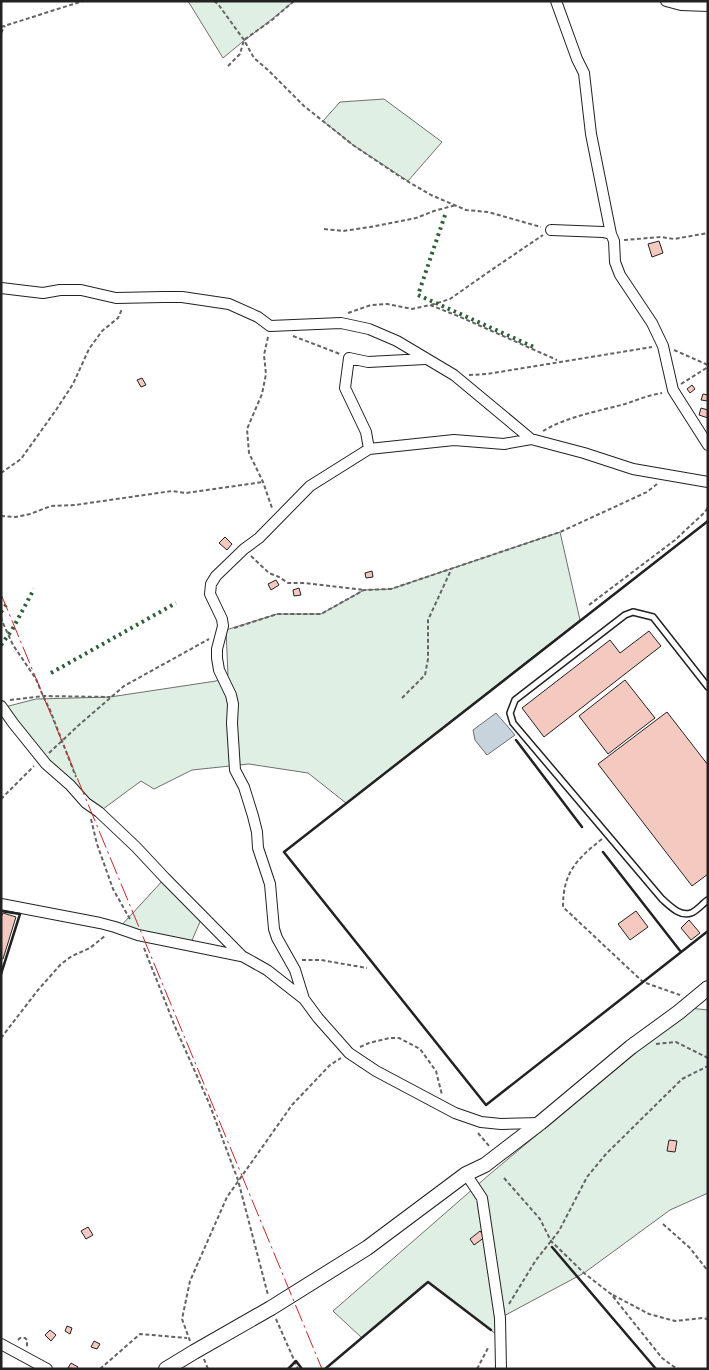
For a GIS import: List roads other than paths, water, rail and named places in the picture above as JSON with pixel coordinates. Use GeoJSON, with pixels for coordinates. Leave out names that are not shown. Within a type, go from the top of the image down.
{"type":"FeatureCollection","features":[{"type":"Feature","properties":{"kind":"street"},"geometry":{"type":"LineString","coordinates":[[556,1],[584,74],[591,134],[612,237],[615,262],[620,275],[652,323],[663,346],[672,388],[708,445]]}},
{"type":"Feature","properties":{"kind":"street"},"geometry":{"type":"LineString","coordinates":[[666,1],[681,5],[708,6]]}},
{"type":"Feature","properties":{"kind":"street"},"geometry":{"type":"LineString","coordinates":[[551,230],[603,232],[612,237]]}},
{"type":"Feature","properties":{"kind":"street"},"geometry":{"type":"LineString","coordinates":[[1,288],[43,293],[60,290],[81,290],[116,298],[182,297],[229,304],[258,317],[270,326],[341,323],[369,329],[397,341],[454,375],[531,439]]}},
{"type":"Feature","properties":{"kind":"street"},"geometry":{"type":"LineString","coordinates":[[369,450],[366,432],[345,388],[350,358],[368,362],[425,359]]}},
{"type":"Feature","properties":{"kind":"street"},"geometry":{"type":"LineString","coordinates":[[304,998],[300,983],[274,929],[270,884],[258,848],[257,832],[249,801],[235,770],[232,724],[233,704],[231,695],[219,670],[217,658],[217,649],[222,632],[222,619],[210,594],[211,584],[216,576],[244,549],[259,538],[310,486],[369,450],[454,440],[504,444],[531,439],[584,453],[633,470],[708,482]]}},
{"type":"Feature","properties":{"kind":"street"},"geometry":{"type":"LineString","coordinates":[[5,703],[13,724],[41,759],[70,785],[86,803],[99,812],[136,847],[242,956],[267,970],[304,998],[318,1018],[349,1053],[376,1071],[455,1114],[481,1122],[500,1124],[540,1123]]}},
{"type":"Feature","properties":{"kind":"street"},"geometry":{"type":"LineString","coordinates":[[1,904],[115,927],[138,935],[242,956]]}},
{"type":"Feature","properties":{"kind":"street"},"geometry":{"type":"LineString","coordinates":[[166,1369],[271,1308],[367,1248],[466,1174],[485,1165],[540,1123],[631,1047],[708,988]]}},
{"type":"Feature","properties":{"kind":"street"},"geometry":{"type":"LineString","coordinates":[[466,1174],[482,1198],[500,1318],[501,1369]]}},
{"type":"Feature","properties":{"kind":"street"},"geometry":{"type":"LineString","coordinates":[[1,1344],[47,1369]]}},
{"type":"Feature","properties":{"kind":"lane"},"geometry":{"type":"LineString","coordinates":[[708,687],[653,617],[633,612],[625,615],[515,700],[510,713],[512,724],[662,899],[675,911],[684,914],[691,913],[708,900]]}}]}
